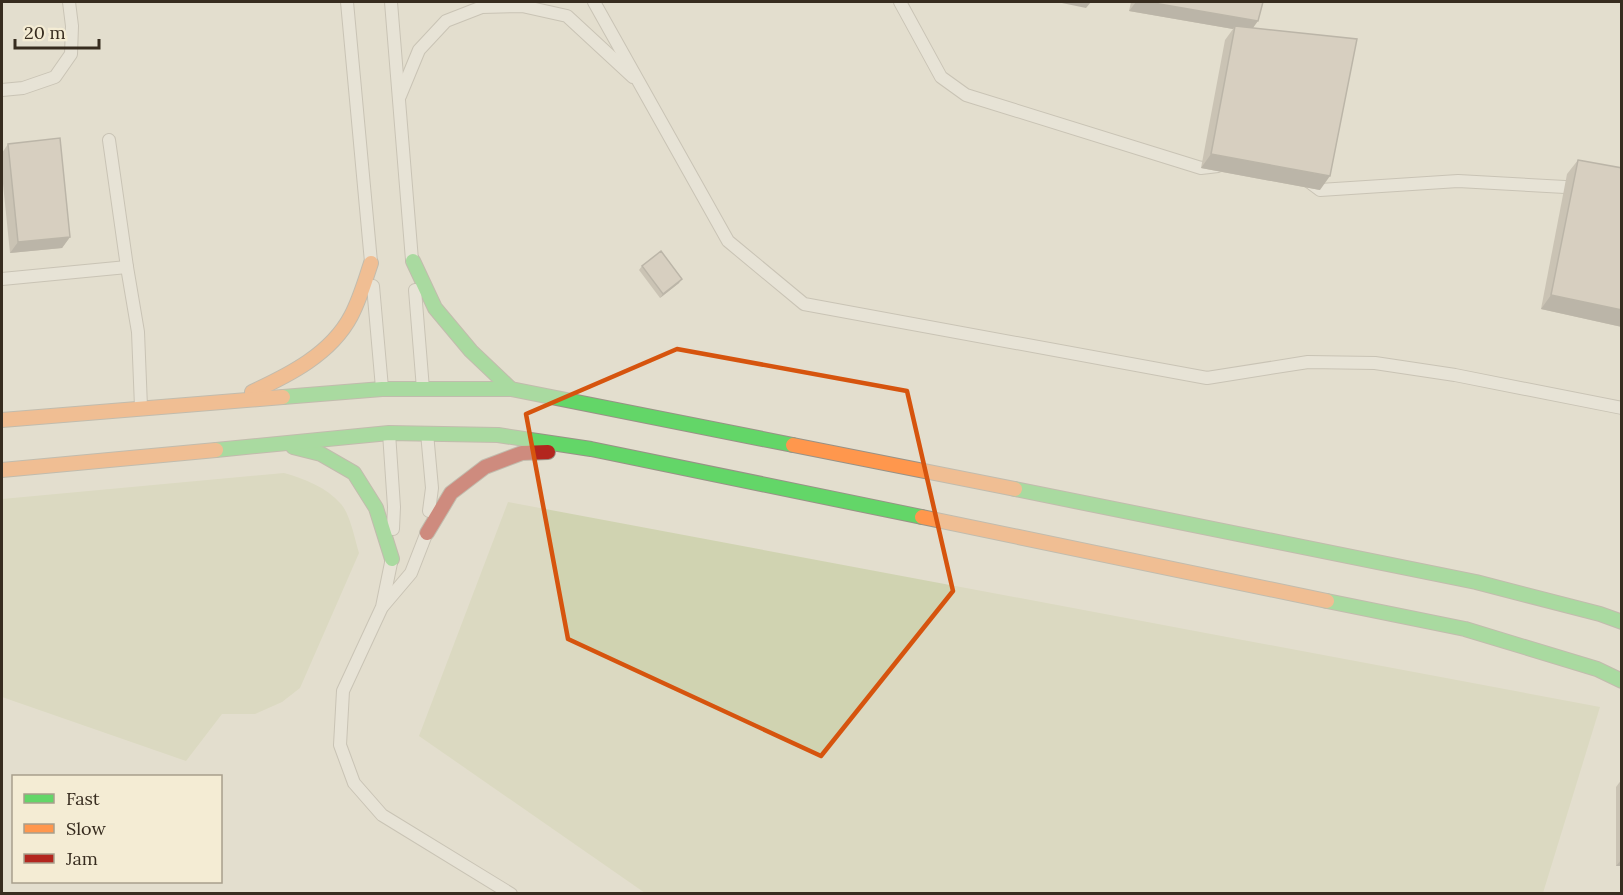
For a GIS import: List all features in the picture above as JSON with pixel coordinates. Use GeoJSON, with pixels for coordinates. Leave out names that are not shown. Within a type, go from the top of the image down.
{"type":"FeatureCollection","features":[{"type":"Feature","properties":{"kind":"main road"},"geometry":{"type":"LineString","coordinates":[[413,261],[435,308],[471,351],[511,389]]}},
{"type":"Feature","properties":{"kind":"main road"},"geometry":{"type":"LineString","coordinates":[[234,400],[291,374],[320,353],[350,318],[371,263]]}},
{"type":"Feature","properties":{"kind":"main road"},"geometry":{"type":"LineString","coordinates":[[2,420],[234,400],[383,394],[424,395],[511,389],[1476,582],[1600,614],[1622,622]]}},
{"type":"Feature","properties":{"kind":"main road"},"geometry":{"type":"LineString","coordinates":[[2,470],[279,444],[388,427],[427,428],[498,435],[591,449],[1465,629],[1597,669],[1622,681]]}},
{"type":"Feature","properties":{"kind":"main road"},"geometry":{"type":"LineString","coordinates":[[279,444],[321,454],[354,473],[376,508],[392,559]]}},
{"type":"Feature","properties":{"kind":"main road"},"geometry":{"type":"LineString","coordinates":[[427,533],[451,493],[485,467],[522,453],[591,449]]}},
{"type":"Feature","properties":{"kind":"lane"},"geometry":{"type":"LineString","coordinates":[[2,90],[23,88],[55,77],[71,54],[72,26],[69,2]]}},
{"type":"Feature","properties":{"kind":"lane"},"geometry":{"type":"LineString","coordinates":[[347,2],[383,394]]}},
{"type":"Feature","properties":{"kind":"lane"},"geometry":{"type":"LineString","coordinates":[[391,2],[424,395]]}},
{"type":"Feature","properties":{"kind":"lane"},"geometry":{"type":"LineString","coordinates":[[594,2],[728,241],[804,304],[1207,378],[1308,362],[1375,363],[1455,375],[1622,408]]}},
{"type":"Feature","properties":{"kind":"lane"},"geometry":{"type":"LineString","coordinates":[[900,2],[941,77],[966,95],[1201,168],[1236,164]]}},
{"type":"Feature","properties":{"kind":"lane"},"geometry":{"type":"LineString","coordinates":[[399,99],[419,50],[446,21],[482,7],[522,6],[567,16],[643,86]]}},
{"type":"Feature","properties":{"kind":"lane"},"geometry":{"type":"LineString","coordinates":[[109,140],[138,332],[141,407]]}},
{"type":"Feature","properties":{"kind":"lane"},"geometry":{"type":"LineString","coordinates":[[1297,172],[1320,190],[1458,181],[1565,187],[1588,191]]}},
{"type":"Feature","properties":{"kind":"lane"},"geometry":{"type":"LineString","coordinates":[[2,279],[127,267]]}},
{"type":"Feature","properties":{"kind":"lane"},"geometry":{"type":"LineString","coordinates":[[388,427],[394,507],[392,559],[382,607],[343,691],[340,745],[354,783],[382,815],[511,894]]}},
{"type":"Feature","properties":{"kind":"lane"},"geometry":{"type":"LineString","coordinates":[[382,607],[411,573],[427,533],[432,488],[427,428]]}},
{"type":"Feature","properties":{"kind":"highlighted area"},"geometry":{"type":"Polygon","coordinates":[[[677,349],[907,391],[953,591],[821,756],[568,639],[526,414],[677,349]]]}},
{"type":"Feature","properties":{"kind":"green space"},"geometry":{"type":"Polygon","coordinates":[[[284,473],[315,484],[341,504],[350,520],[359,553],[300,688],[282,702],[255,714],[222,714],[186,761],[2,697],[2,499],[284,473]]]}},
{"type":"Feature","properties":{"kind":"green space"},"geometry":{"type":"Polygon","coordinates":[[[508,502],[1600,707],[1543,893],[645,893],[419,736],[508,502]]]}},
{"type":"Feature","properties":{"kind":"building"},"geometry":{"type":"Polygon","coordinates":[[[1148,2],[1263,2],[1258,21],[1148,2]]]}},
{"type":"Feature","properties":{"kind":"building"},"geometry":{"type":"Polygon","coordinates":[[[1235,26],[1357,39],[1330,176],[1211,154],[1235,26]]]}},
{"type":"Feature","properties":{"kind":"building"},"geometry":{"type":"Polygon","coordinates":[[[60,138],[70,237],[18,242],[8,144],[60,138]]]}},
{"type":"Feature","properties":{"kind":"building"},"geometry":{"type":"Polygon","coordinates":[[[1578,160],[1622,168],[1622,310],[1551,295],[1578,160]]]}},
{"type":"Feature","properties":{"kind":"building"},"geometry":{"type":"Polygon","coordinates":[[[661,251],[682,279],[663,294],[642,266],[661,251]]]}},
{"type":"Feature","properties":{"kind":"traffic: fast"},"geometry":{"type":"LineString","coordinates":[[413,261],[435,308],[471,351],[511,389]]}},
{"type":"Feature","properties":{"kind":"traffic: fast"},"geometry":{"type":"LineString","coordinates":[[283,397],[382,389],[511,389],[793,445]]}},
{"type":"Feature","properties":{"kind":"traffic: fast"},"geometry":{"type":"LineString","coordinates":[[216,450],[389,433],[498,435],[591,449],[922,517]]}},
{"type":"Feature","properties":{"kind":"traffic: fast"},"geometry":{"type":"LineString","coordinates":[[293,447],[321,454],[354,473],[376,508],[392,559]]}},
{"type":"Feature","properties":{"kind":"traffic: fast"},"geometry":{"type":"LineString","coordinates":[[1015,489],[1476,582],[1600,614],[1622,622]]}},
{"type":"Feature","properties":{"kind":"traffic: fast"},"geometry":{"type":"LineString","coordinates":[[1327,601],[1465,629],[1597,669],[1622,681]]}},
{"type":"Feature","properties":{"kind":"traffic: slow"},"geometry":{"type":"LineString","coordinates":[[252,392],[294,371],[332,342],[354,310],[371,263]]}},
{"type":"Feature","properties":{"kind":"traffic: slow"},"geometry":{"type":"LineString","coordinates":[[2,420],[283,397]]}},
{"type":"Feature","properties":{"kind":"traffic: slow"},"geometry":{"type":"LineString","coordinates":[[793,445],[1015,489]]}},
{"type":"Feature","properties":{"kind":"traffic: slow"},"geometry":{"type":"LineString","coordinates":[[2,470],[216,450]]}},
{"type":"Feature","properties":{"kind":"traffic: slow"},"geometry":{"type":"LineString","coordinates":[[922,517],[1327,601]]}},
{"type":"Feature","properties":{"kind":"traffic: jam"},"geometry":{"type":"LineString","coordinates":[[427,533],[451,493],[485,467],[522,453],[548,452]]}}]}
